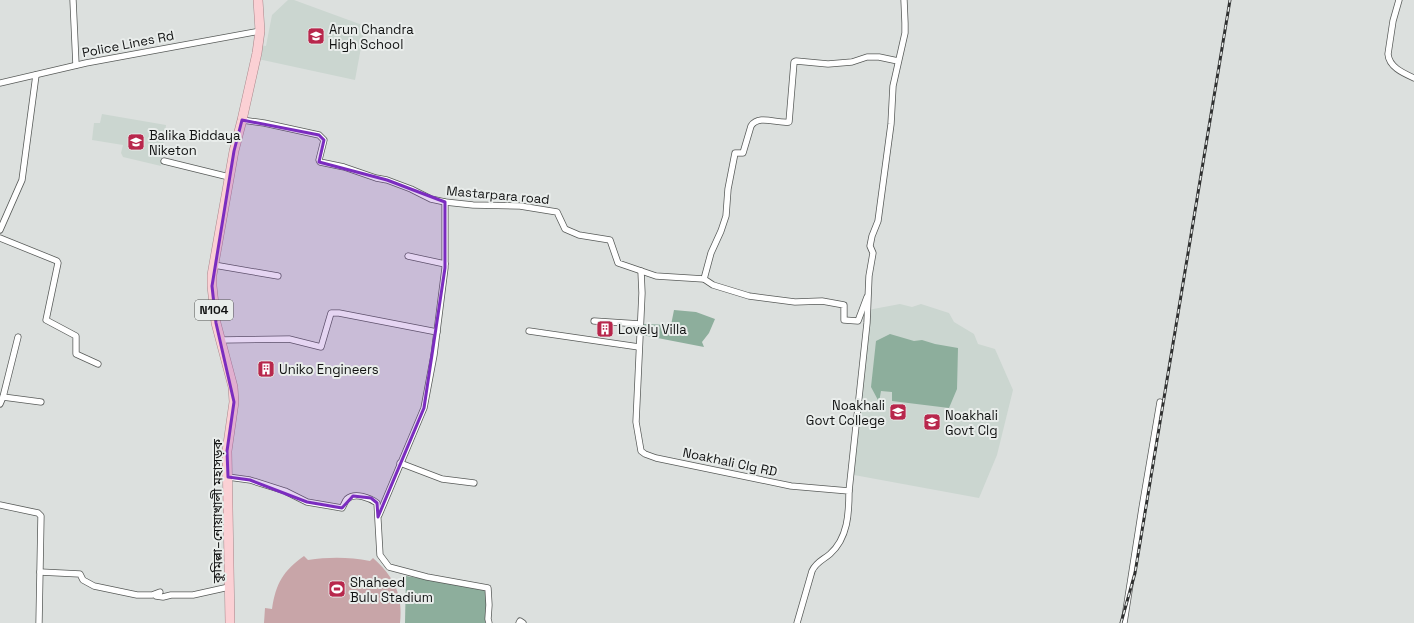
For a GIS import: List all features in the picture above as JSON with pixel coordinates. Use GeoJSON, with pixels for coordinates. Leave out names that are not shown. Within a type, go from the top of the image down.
{"type":"FeatureCollection","features":[{"type":"Feature","properties":{"kind":"highway","name":"কুমিল্লা–নোয়াখালী মহাসড়ক"},"geometry":{"type":"LineString","coordinates":[[230,623],[227,451],[234,402],[233,386],[216,322],[212,290],[212,275],[234,150],[257,53],[260,31],[258,0]]}},
{"type":"Feature","properties":{"kind":"street"},"geometry":{"type":"LineString","coordinates":[[73,0],[76,65]]}},
{"type":"Feature","properties":{"kind":"street"},"geometry":{"type":"LineString","coordinates":[[797,623],[812,571],[816,564],[830,554],[843,536],[847,522],[869,276],[873,253],[870,246],[878,221],[891,124],[893,86],[905,33],[904,0]]}},
{"type":"Feature","properties":{"kind":"street"},"geometry":{"type":"LineString","coordinates":[[1399,0],[1393,21],[1388,60],[1392,65],[1414,78]]}},
{"type":"Feature","properties":{"kind":"street","name":"Police Lines Rd"},"geometry":{"type":"LineString","coordinates":[[0,83],[76,65],[260,31]]}},
{"type":"Feature","properties":{"kind":"street"},"geometry":{"type":"LineString","coordinates":[[704,279],[711,253],[726,216],[728,189],[735,153],[743,153],[751,126],[754,122],[761,120],[788,122],[794,62],[828,64],[852,62],[867,57],[879,57],[898,61]]}},
{"type":"Feature","properties":{"kind":"street"},"geometry":{"type":"LineString","coordinates":[[0,230],[22,180],[36,75]]}},
{"type":"Feature","properties":{"kind":"street","name":"Mastarpara road"},"geometry":{"type":"LineString","coordinates":[[242,120],[264,123],[320,135],[324,140],[319,160],[320,162],[387,180],[432,199],[473,205],[520,206],[558,212],[566,229],[580,235],[610,240],[618,263],[641,272],[656,276],[704,279],[713,284],[749,296],[795,302],[822,301],[844,305],[844,320],[858,321],[867,297]]}},
{"type":"Feature","properties":{"kind":"street"},"geometry":{"type":"LineString","coordinates":[[164,161],[229,177]]}},
{"type":"Feature","properties":{"kind":"street"},"geometry":{"type":"LineString","coordinates":[[378,517],[424,408],[434,355],[445,264],[445,202]]}},
{"type":"Feature","properties":{"kind":"street"},"geometry":{"type":"LineString","coordinates":[[0,238],[57,261],[58,263],[46,320],[76,336],[76,354],[98,364]]}},
{"type":"Feature","properties":{"kind":"street"},"geometry":{"type":"LineString","coordinates":[[408,256],[445,264]]}},
{"type":"Feature","properties":{"kind":"street"},"geometry":{"type":"LineString","coordinates":[[214,265],[278,276]]}},
{"type":"Feature","properties":{"kind":"street","name":"Noakhali Clg RD"},"geometry":{"type":"LineString","coordinates":[[641,272],[642,293],[636,422],[641,451],[656,458],[791,486],[849,491]]}},
{"type":"Feature","properties":{"kind":"street"},"geometry":{"type":"LineString","coordinates":[[221,340],[290,339],[321,347],[331,313],[392,322],[437,332]]}},
{"type":"Feature","properties":{"kind":"street"},"geometry":{"type":"LineString","coordinates":[[594,321],[640,324]]}},
{"type":"Feature","properties":{"kind":"street"},"geometry":{"type":"LineString","coordinates":[[530,331],[639,347]]}},
{"type":"Feature","properties":{"kind":"street"},"geometry":{"type":"LineString","coordinates":[[0,404],[18,337]]}},
{"type":"Feature","properties":{"kind":"street"},"geometry":{"type":"LineString","coordinates":[[3,397],[41,402]]}},
{"type":"Feature","properties":{"kind":"street"},"geometry":{"type":"LineString","coordinates":[[1124,623],[1160,402]]}},
{"type":"Feature","properties":{"kind":"street"},"geometry":{"type":"LineString","coordinates":[[400,464],[442,479],[474,483]]}},
{"type":"Feature","properties":{"kind":"street"},"geometry":{"type":"LineString","coordinates":[[228,477],[257,482],[285,491],[307,502],[342,508],[347,500],[353,496],[371,498],[377,503],[380,555],[389,567],[427,577],[488,588],[489,623]]}},
{"type":"Feature","properties":{"kind":"street"},"geometry":{"type":"LineString","coordinates":[[0,505],[38,513],[41,516],[39,623]]}},
{"type":"Feature","properties":{"kind":"street"},"geometry":{"type":"LineString","coordinates":[[40,572],[80,574],[82,580],[94,586],[137,595],[152,595],[160,592],[156,596],[193,595],[229,587]]}},
{"type":"Feature","properties":{"kind":"street"},"geometry":{"type":"LineString","coordinates":[[519,623],[523,623]]}},
{"type":"Feature","properties":{"kind":"highlighted area"},"geometry":{"type":"Polygon","coordinates":[[[242,120],[319,135],[324,140],[319,162],[387,180],[445,202],[445,268],[424,408],[378,517],[377,503],[371,498],[353,496],[342,508],[307,502],[250,480],[228,477],[227,451],[234,402],[216,323],[212,286],[234,151],[242,120]]]}},
{"type":"Feature","properties":{"kind":"shaded area","name":"Arun Chandra High School"},"geometry":{"type":"Polygon","coordinates":[[[288,0],[294,0],[365,26],[355,80],[258,59],[260,45],[266,46],[272,15],[288,0]]]}},
{"type":"Feature","properties":{"kind":"shaded area","name":"Balika Biddaya Niketon"},"geometry":{"type":"Polygon","coordinates":[[[102,114],[166,125],[161,166],[123,157],[121,153],[123,145],[92,140],[94,123],[100,123],[102,114]]]}},
{"type":"Feature","properties":{"kind":"shaded area","name":"Noakhali Govt Clg"},"geometry":{"type":"Polygon","coordinates":[[[900,304],[912,307],[921,304],[949,313],[954,322],[974,334],[978,344],[995,349],[1013,390],[997,455],[979,498],[854,475],[868,310],[900,304]]]}},
{"type":"Feature","properties":{"kind":"shaded area"},"geometry":{"type":"Polygon","coordinates":[[[674,310],[696,312],[715,319],[709,333],[702,342],[704,347],[642,335],[644,324],[671,325],[674,310]]]}},
{"type":"Feature","properties":{"kind":"shaded area"},"geometry":{"type":"Polygon","coordinates":[[[890,334],[914,341],[922,340],[958,348],[957,389],[949,408],[892,401],[892,392],[881,391],[879,402],[871,387],[876,341],[890,334]]]}},
{"type":"Feature","properties":{"kind":"shaded area","name":"Shaheed Bulu Stadium"},"geometry":{"type":"Polygon","coordinates":[[[304,556],[308,560],[339,558],[370,561],[373,558],[392,579],[396,587],[400,603],[400,623],[264,623],[265,608],[272,609],[278,585],[282,578],[291,567],[304,556]]]}},
{"type":"Feature","properties":{"kind":"shaded area"},"geometry":{"type":"Polygon","coordinates":[[[406,576],[487,589],[485,623],[405,623],[406,576]]]}},
{"type":"Feature","properties":{"kind":"railway"},"geometry":{"type":"LineString","coordinates":[[1121,623],[1135,573],[1230,0]]}},
{"type":"Feature","properties":{"kind":"place","name":"Arun Chandra High School"},"geometry":{"type":"Point","coordinates":[316,36]}},
{"type":"Feature","properties":{"kind":"place","name":"Balika Biddaya Niketon"},"geometry":{"type":"Point","coordinates":[136,142]}},
{"type":"Feature","properties":{"kind":"place","name":"Lovely Villa"},"geometry":{"type":"Point","coordinates":[605,329]}},
{"type":"Feature","properties":{"kind":"place","name":"Uniko Engineers"},"geometry":{"type":"Point","coordinates":[266,369]}},
{"type":"Feature","properties":{"kind":"place","name":"Noakhali Govt College"},"geometry":{"type":"Point","coordinates":[898,412]}},
{"type":"Feature","properties":{"kind":"place","name":"Noakhali Govt Clg"},"geometry":{"type":"Point","coordinates":[932,422]}},
{"type":"Feature","properties":{"kind":"place","name":"Shaheed Bulu Stadium"},"geometry":{"type":"Point","coordinates":[337,589]}}]}
